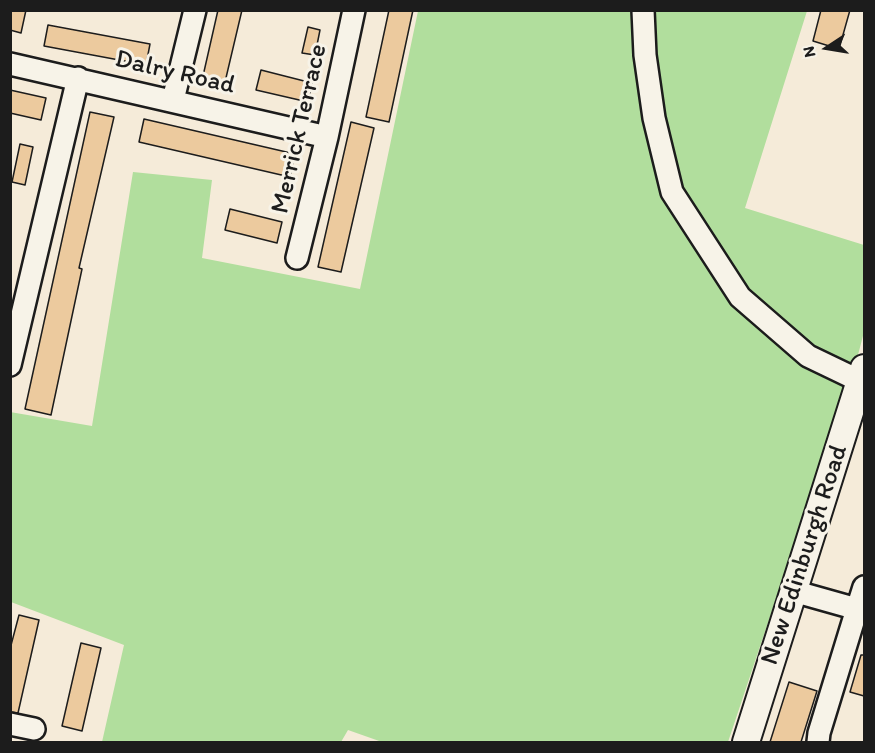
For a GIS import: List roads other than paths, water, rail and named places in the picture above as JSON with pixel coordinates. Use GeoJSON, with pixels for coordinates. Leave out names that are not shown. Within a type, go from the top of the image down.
{"type":"FeatureCollection","features":[{"type":"Feature","properties":{"kind":"main road","name":"New Edinburgh Road"},"geometry":{"type":"LineString","coordinates":[[746,742],[862,374]]}},
{"type":"Feature","properties":{"kind":"street"},"geometry":{"type":"LineString","coordinates":[[173,100],[195,10]]}},
{"type":"Feature","properties":{"kind":"street","name":"Merrick Terrace"},"geometry":{"type":"LineString","coordinates":[[297,258],[327,137],[354,10]]}},
{"type":"Feature","properties":{"kind":"street"},"geometry":{"type":"LineString","coordinates":[[643,10],[645,55],[654,118],[672,192],[740,297],[808,356],[862,374]]}},
{"type":"Feature","properties":{"kind":"street","name":"Dalry Road"},"geometry":{"type":"LineString","coordinates":[[10,64],[327,137]]}},
{"type":"Feature","properties":{"kind":"street"},"geometry":{"type":"LineString","coordinates":[[10,364],[78,78]]}},
{"type":"Feature","properties":{"kind":"street"},"geometry":{"type":"LineString","coordinates":[[818,742],[864,587]]}},
{"type":"Feature","properties":{"kind":"street"},"geometry":{"type":"LineString","coordinates":[[793,591],[857,609]]}},
{"type":"Feature","properties":{"kind":"street"},"geometry":{"type":"LineString","coordinates":[[11,726],[34,729]]}}]}
